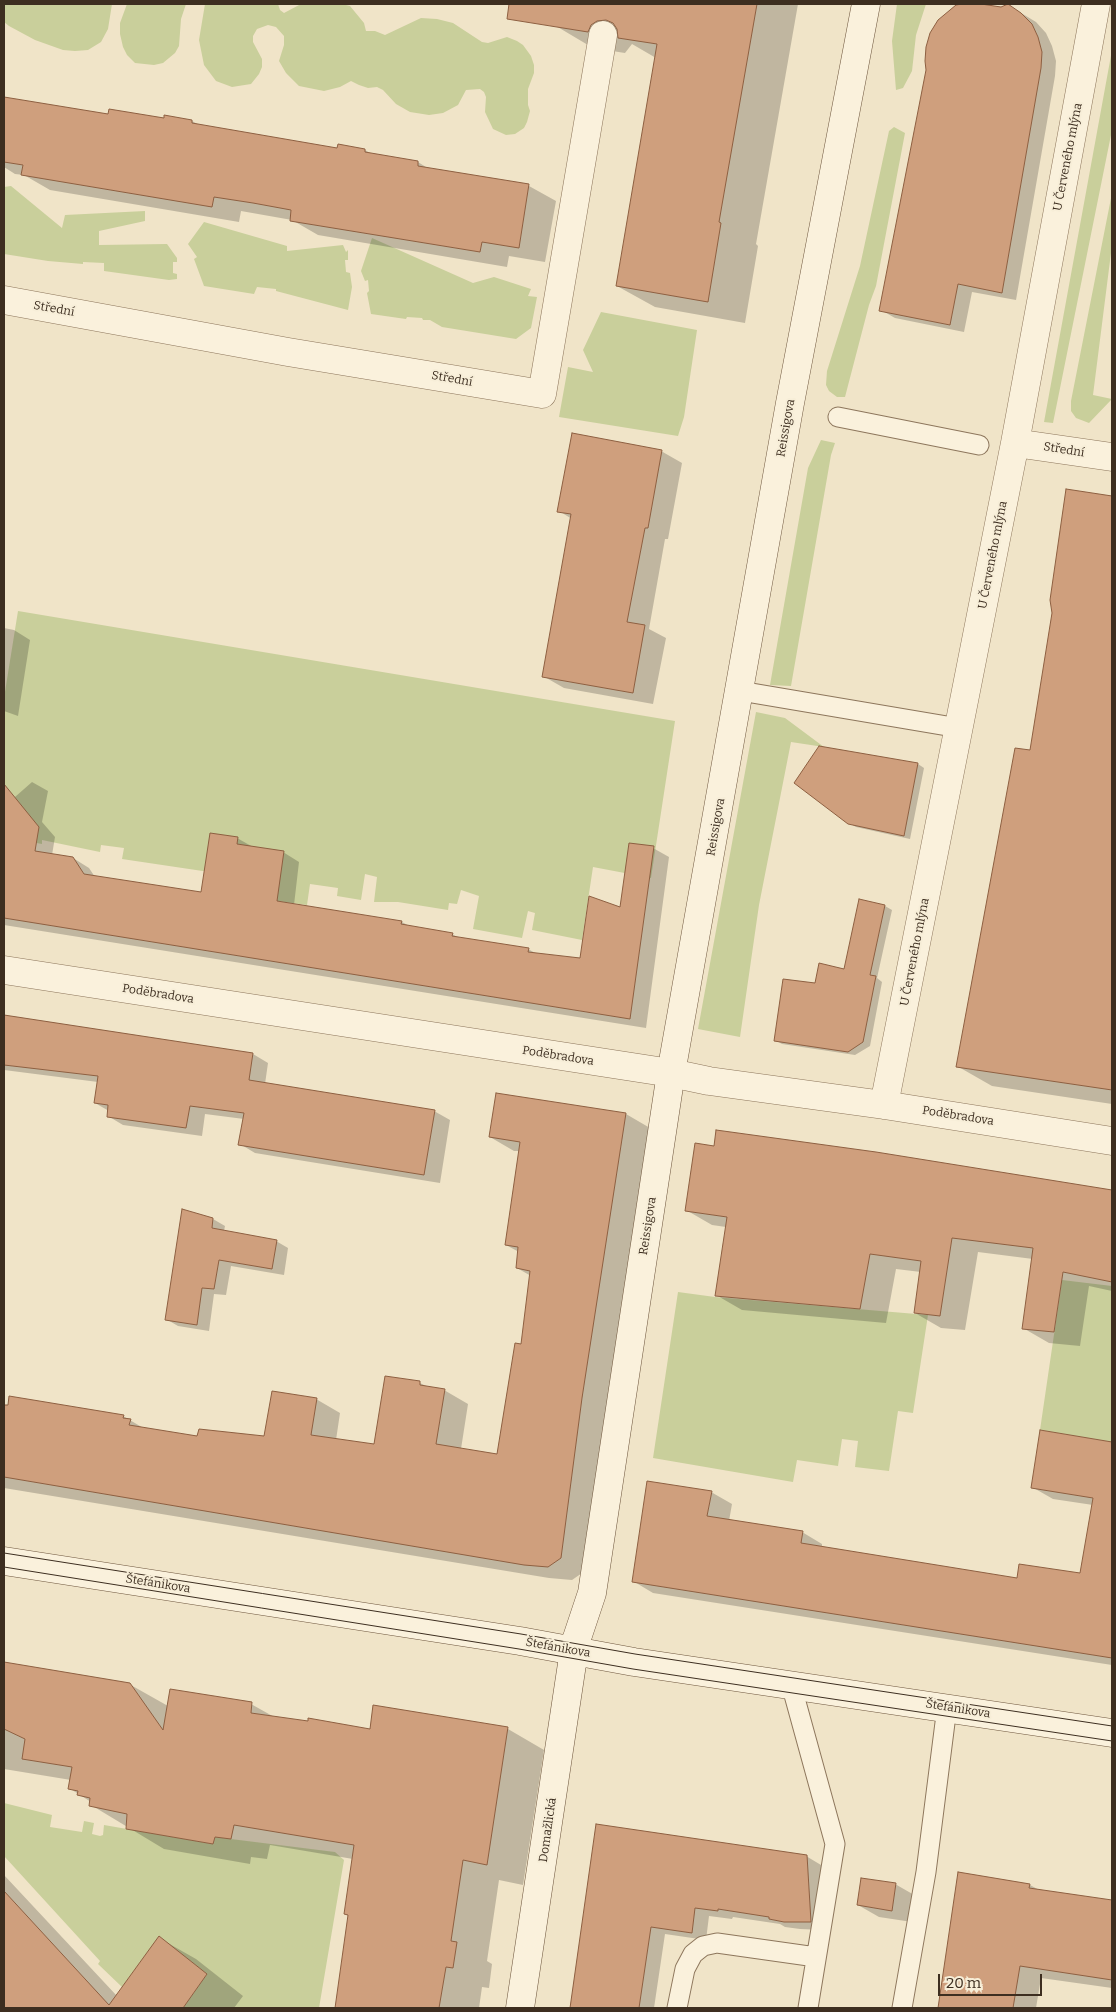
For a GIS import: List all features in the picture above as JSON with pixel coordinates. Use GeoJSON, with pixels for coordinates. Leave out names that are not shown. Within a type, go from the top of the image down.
{"type":"FeatureCollection","features":[{"type":"Feature","properties":{"kind":"street","name":"Reissigova"},"geometry":{"type":"LineString","coordinates":[[574,1651],[592,1593],[671,1073],[790,402],[866,4]]}},
{"type":"Feature","properties":{"kind":"street","name":"U Červeného mlýna"},"geometry":{"type":"LineString","coordinates":[[884,1105],[1015,442],[1096,4]]}},
{"type":"Feature","properties":{"kind":"street","name":"Střední"},"geometry":{"type":"LineString","coordinates":[[4,300],[288,352],[542,394],[603,35]]}},
{"type":"Feature","properties":{"kind":"street","name":"Střední"},"geometry":{"type":"LineString","coordinates":[[1015,442],[1112,457]]}},
{"type":"Feature","properties":{"kind":"street","name":"Poděbradova"},"geometry":{"type":"LineString","coordinates":[[4,970],[671,1073],[709,1081],[884,1105],[1112,1141]]}},
{"type":"Feature","properties":{"kind":"street","name":"Štefánikova"},"geometry":{"type":"LineString","coordinates":[[4,1561],[634,1662],[1112,1733]]}},
{"type":"Feature","properties":{"kind":"street","name":"Domažlická"},"geometry":{"type":"LineString","coordinates":[[520,2008],[574,1651]]}},
{"type":"Feature","properties":{"kind":"lane"},"geometry":{"type":"LineString","coordinates":[[838,417],[979,445]]}},
{"type":"Feature","properties":{"kind":"lane"},"geometry":{"type":"LineString","coordinates":[[740,691],[959,728]]}},
{"type":"Feature","properties":{"kind":"lane"},"geometry":{"type":"LineString","coordinates":[[791,1684],[835,1844],[808,2008]]}},
{"type":"Feature","properties":{"kind":"lane"},"geometry":{"type":"LineString","coordinates":[[902,2008],[926,1872],[947,1708]]}},
{"type":"Feature","properties":{"kind":"lane"},"geometry":{"type":"LineString","coordinates":[[677,2008],[684,1969],[693,1954],[703,1946],[716,1943],[816,1958]]}},
{"type":"Feature","properties":{"kind":"green space"},"geometry":{"type":"Polygon","coordinates":[[[4,4],[112,4],[108,29],[101,42],[88,50],[75,51],[63,50],[35,40],[9,26],[4,22],[4,4]]]}},
{"type":"Feature","properties":{"kind":"green space"},"geometry":{"type":"Polygon","coordinates":[[[127,4],[186,4],[181,19],[179,46],[175,53],[163,63],[154,65],[135,63],[127,55],[120,34],[120,23],[127,4]]]}},
{"type":"Feature","properties":{"kind":"green space"},"geometry":{"type":"Polygon","coordinates":[[[205,4],[278,4],[280,10],[284,13],[301,4],[342,4],[350,6],[364,23],[366,31],[375,31],[385,35],[421,18],[453,23],[482,42],[488,43],[507,37],[523,45],[531,56],[534,65],[534,73],[528,89],[530,111],[527,122],[524,128],[515,134],[506,135],[493,129],[485,112],[486,97],[480,89],[466,90],[458,105],[443,113],[429,115],[410,112],[396,104],[383,90],[377,87],[368,88],[351,81],[340,87],[324,91],[299,86],[286,73],[279,61],[284,45],[284,36],[276,27],[268,25],[257,29],[253,36],[253,42],[262,59],[262,67],[259,74],[251,84],[232,87],[216,81],[204,65],[199,40],[205,4]]]}},
{"type":"Feature","properties":{"kind":"green space"},"geometry":{"type":"Polygon","coordinates":[[[897,4],[926,4],[916,35],[912,71],[903,88],[896,90],[892,41],[897,4]]]}},
{"type":"Feature","properties":{"kind":"green space"},"geometry":{"type":"Polygon","coordinates":[[[1112,50],[1112,130],[1053,423],[1044,422],[1112,50]]]}},
{"type":"Feature","properties":{"kind":"green space"},"geometry":{"type":"Polygon","coordinates":[[[894,127],[905,133],[876,286],[869,305],[845,397],[837,397],[829,391],[826,385],[827,371],[860,266],[889,131],[894,127]]]}},
{"type":"Feature","properties":{"kind":"green space"},"geometry":{"type":"Polygon","coordinates":[[[11,186],[62,228],[65,215],[145,211],[145,221],[99,231],[99,245],[167,244],[177,258],[177,262],[173,262],[173,273],[177,274],[177,279],[169,280],[104,271],[104,263],[83,262],[83,264],[48,261],[4,254],[4,187],[11,186]]]}},
{"type":"Feature","properties":{"kind":"green space"},"geometry":{"type":"Polygon","coordinates":[[[1112,193],[1112,245],[1093,395],[1112,399],[1089,423],[1076,418],[1071,411],[1071,401],[1112,193]]]}},
{"type":"Feature","properties":{"kind":"green space"},"geometry":{"type":"Polygon","coordinates":[[[204,222],[287,246],[287,251],[343,245],[346,252],[348,250],[348,260],[345,260],[346,272],[350,273],[352,287],[348,310],[276,291],[276,289],[257,287],[254,294],[204,286],[194,259],[197,257],[188,244],[204,222]]]}},
{"type":"Feature","properties":{"kind":"green space"},"geometry":{"type":"Polygon","coordinates":[[[372,238],[473,283],[494,277],[531,289],[528,296],[537,297],[531,328],[516,339],[442,327],[422,318],[407,317],[406,319],[371,314],[367,293],[369,291],[368,280],[365,281],[361,271],[372,238]]]}},
{"type":"Feature","properties":{"kind":"green space"},"geometry":{"type":"Polygon","coordinates":[[[601,312],[697,330],[684,417],[678,436],[559,417],[568,367],[593,372],[583,350],[601,312]]]}},
{"type":"Feature","properties":{"kind":"green space"},"geometry":{"type":"Polygon","coordinates":[[[821,440],[835,443],[831,455],[791,686],[770,685],[808,468],[821,440]]]}},
{"type":"Feature","properties":{"kind":"green space"},"geometry":{"type":"Polygon","coordinates":[[[18,611],[675,721],[651,878],[593,867],[582,940],[532,930],[535,913],[528,911],[522,938],[473,929],[479,896],[461,890],[457,904],[449,903],[448,910],[398,902],[374,902],[377,877],[365,874],[361,900],[337,896],[338,888],[310,884],[307,905],[277,901],[263,880],[122,859],[124,848],[101,845],[100,852],[42,840],[42,844],[4,837],[4,698],[18,611]]]}},
{"type":"Feature","properties":{"kind":"green space"},"geometry":{"type":"Polygon","coordinates":[[[756,712],[785,718],[824,747],[791,742],[759,905],[740,1037],[698,1029],[756,712]]]}},
{"type":"Feature","properties":{"kind":"green space"},"geometry":{"type":"Polygon","coordinates":[[[1062,1280],[1112,1286],[1112,1442],[1040,1430],[1062,1280]]]}},
{"type":"Feature","properties":{"kind":"green space"},"geometry":{"type":"Polygon","coordinates":[[[678,1292],[715,1297],[928,1315],[913,1413],[898,1411],[889,1471],[855,1467],[858,1441],[842,1439],[838,1466],[797,1460],[793,1482],[653,1458],[678,1292]]]}},
{"type":"Feature","properties":{"kind":"green space"},"geometry":{"type":"Polygon","coordinates":[[[4,1803],[52,1815],[50,1827],[82,1832],[84,1821],[94,1823],[92,1834],[100,1836],[103,1835],[104,1825],[213,1844],[215,1837],[335,1852],[344,1860],[319,2008],[183,2008],[207,1974],[159,1937],[122,1987],[98,1964],[100,1961],[4,1856],[4,1803]]]}},
{"type":"Feature","properties":{"kind":"building"},"geometry":{"type":"Polygon","coordinates":[[[509,4],[757,4],[719,222],[721,223],[708,302],[616,286],[657,44],[618,38],[617,29],[613,23],[606,20],[597,21],[591,25],[588,32],[507,19],[509,4]]]}},
{"type":"Feature","properties":{"kind":"building"},"geometry":{"type":"Polygon","coordinates":[[[1008,4],[1032,24],[1042,52],[1041,68],[1002,293],[958,284],[950,325],[879,311],[926,70],[926,47],[930,33],[938,20],[956,5],[1001,7],[1008,4]]]}},
{"type":"Feature","properties":{"kind":"building"},"geometry":{"type":"Polygon","coordinates":[[[4,97],[108,114],[109,109],[164,118],[164,115],[192,120],[192,123],[337,148],[338,144],[365,149],[365,152],[418,161],[418,166],[529,184],[519,248],[482,242],[480,252],[290,221],[291,210],[253,203],[214,197],[212,207],[21,175],[23,165],[4,162],[4,97]]]}},
{"type":"Feature","properties":{"kind":"building"},"geometry":{"type":"Polygon","coordinates":[[[572,433],[662,450],[648,528],[645,528],[627,622],[645,625],[633,693],[542,677],[571,514],[557,512],[572,433]]]}},
{"type":"Feature","properties":{"kind":"building"},"geometry":{"type":"Polygon","coordinates":[[[1066,489],[1112,496],[1112,1090],[956,1067],[1015,748],[1030,750],[1052,613],[1050,600],[1066,489]]]}},
{"type":"Feature","properties":{"kind":"building"},"geometry":{"type":"Polygon","coordinates":[[[819,746],[918,763],[904,836],[848,824],[794,783],[819,746]]]}},
{"type":"Feature","properties":{"kind":"building"},"geometry":{"type":"Polygon","coordinates":[[[4,784],[39,827],[35,851],[73,857],[84,874],[201,892],[210,833],[238,837],[237,844],[284,851],[277,901],[402,921],[401,924],[453,933],[452,936],[529,948],[528,952],[580,958],[589,896],[620,907],[629,843],[654,846],[630,1019],[4,918],[4,784]]]}},
{"type":"Feature","properties":{"kind":"building"},"geometry":{"type":"Polygon","coordinates":[[[859,899],[885,905],[870,975],[876,976],[863,1042],[848,1052],[774,1041],[783,979],[815,983],[819,963],[844,969],[859,899]]]}},
{"type":"Feature","properties":{"kind":"building"},"geometry":{"type":"Polygon","coordinates":[[[4,1015],[253,1053],[249,1080],[435,1110],[424,1175],[238,1145],[244,1113],[190,1106],[186,1128],[107,1117],[108,1105],[94,1103],[98,1076],[4,1065],[4,1015]]]}},
{"type":"Feature","properties":{"kind":"building"},"geometry":{"type":"Polygon","coordinates":[[[496,1093],[626,1113],[582,1398],[561,1558],[548,1567],[524,1565],[4,1477],[4,1405],[8,1405],[9,1396],[124,1415],[123,1418],[131,1419],[129,1425],[197,1436],[199,1429],[264,1436],[272,1391],[317,1398],[311,1435],[374,1444],[385,1376],[420,1381],[420,1385],[445,1389],[436,1444],[497,1454],[515,1343],[521,1344],[530,1271],[516,1268],[518,1247],[505,1245],[520,1142],[489,1137],[496,1093]]]}},
{"type":"Feature","properties":{"kind":"building"},"geometry":{"type":"Polygon","coordinates":[[[716,1130],[876,1152],[1112,1190],[1112,1282],[1063,1272],[1054,1332],[1022,1329],[1033,1248],[952,1238],[940,1316],[914,1313],[921,1261],[870,1254],[860,1309],[715,1296],[727,1217],[685,1211],[695,1143],[714,1146],[716,1130]]]}},
{"type":"Feature","properties":{"kind":"building"},"geometry":{"type":"Polygon","coordinates":[[[182,1209],[213,1218],[212,1228],[277,1240],[272,1269],[219,1260],[214,1289],[202,1288],[197,1325],[165,1320],[182,1209]]]}},
{"type":"Feature","properties":{"kind":"building"},"geometry":{"type":"Polygon","coordinates":[[[1040,1430],[1112,1442],[1112,1658],[632,1582],[647,1481],[712,1491],[707,1516],[803,1531],[801,1543],[1017,1578],[1019,1564],[1080,1573],[1093,1498],[1031,1488],[1040,1430]]]}},
{"type":"Feature","properties":{"kind":"building"},"geometry":{"type":"Polygon","coordinates":[[[4,1662],[130,1683],[163,1730],[170,1689],[252,1702],[251,1713],[308,1721],[308,1718],[370,1729],[373,1705],[508,1727],[487,1865],[463,1860],[451,1941],[457,1942],[453,1968],[446,1967],[439,2008],[335,2008],[348,1915],[344,1914],[354,1845],[234,1825],[231,1839],[215,1837],[213,1844],[126,1829],[127,1814],[89,1806],[90,1798],[77,1795],[78,1791],[68,1789],[72,1767],[22,1759],[25,1739],[4,1729],[4,1662]]]}},
{"type":"Feature","properties":{"kind":"building"},"geometry":{"type":"Polygon","coordinates":[[[596,1824],[807,1855],[811,1922],[784,1922],[769,1919],[769,1917],[718,1909],[718,1911],[695,1908],[692,1933],[651,1927],[639,2008],[570,2008],[596,1824]]]}},
{"type":"Feature","properties":{"kind":"building"},"geometry":{"type":"Polygon","coordinates":[[[958,1872],[1030,1884],[1029,1888],[1112,1900],[1112,1980],[1020,1966],[1013,2008],[938,2008],[958,1872]]]}},
{"type":"Feature","properties":{"kind":"building"},"geometry":{"type":"Polygon","coordinates":[[[861,1878],[896,1883],[892,1911],[857,1905],[861,1878]]]}},
{"type":"Feature","properties":{"kind":"building"},"geometry":{"type":"Polygon","coordinates":[[[4,1891],[109,2005],[159,1936],[207,1974],[183,2008],[4,2008],[4,1891]]]}},
{"type":"Feature","properties":{"kind":"tram line"},"geometry":{"type":"LineString","coordinates":[[4,1553],[521,1634],[635,1654],[1112,1726]]}},
{"type":"Feature","properties":{"kind":"tram line"},"geometry":{"type":"LineString","coordinates":[[4,1567],[633,1669],[1112,1741]]}}]}
